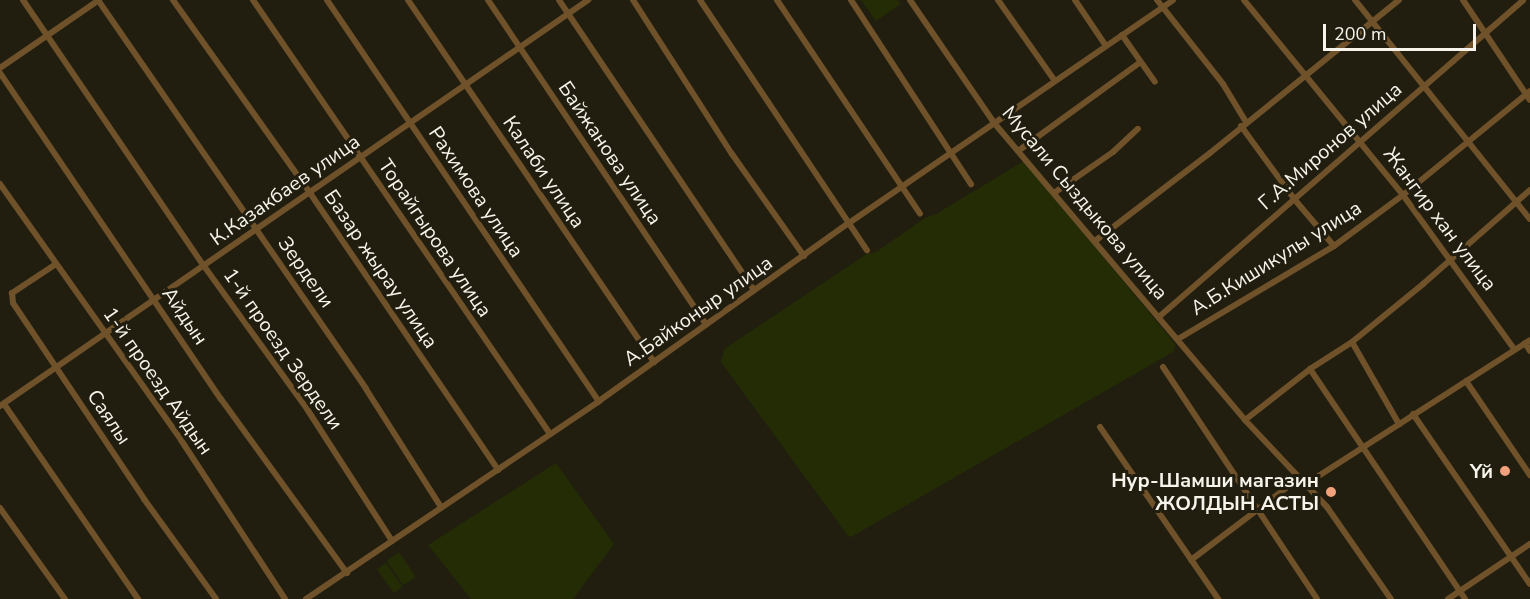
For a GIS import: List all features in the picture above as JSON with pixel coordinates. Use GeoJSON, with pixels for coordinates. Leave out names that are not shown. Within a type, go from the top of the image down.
{"type":"FeatureCollection","features":[{"type":"Feature","properties":{"kind":"street","name":"1-й проезд Зердели"},"geometry":{"type":"LineString","coordinates":[[22,0],[204,266],[308,409],[392,541]]}},
{"type":"Feature","properties":{"kind":"street"},"geometry":{"type":"LineString","coordinates":[[0,68],[98,0]]}},
{"type":"Feature","properties":{"kind":"street","name":"Зердели"},"geometry":{"type":"LineString","coordinates":[[98,0],[366,389],[441,507]]}},
{"type":"Feature","properties":{"kind":"street","name":"Базар жырау улица"},"geometry":{"type":"LineString","coordinates":[[173,0],[310,193],[498,470]]}},
{"type":"Feature","properties":{"kind":"street","name":"Торайгырова улица"},"geometry":{"type":"LineString","coordinates":[[253,0],[550,435]]}},
{"type":"Feature","properties":{"kind":"street","name":"Рахимова улица"},"geometry":{"type":"LineString","coordinates":[[327,0],[599,401]]}},
{"type":"Feature","properties":{"kind":"street","name":"Калаби улица"},"geometry":{"type":"LineString","coordinates":[[408,0],[654,362]]}},
{"type":"Feature","properties":{"kind":"street","name":"Байжанова улица"},"geometry":{"type":"LineString","coordinates":[[488,0],[706,324]]}},
{"type":"Feature","properties":{"kind":"street"},"geometry":{"type":"LineString","coordinates":[[559,0],[754,290]]}},
{"type":"Feature","properties":{"kind":"street","name":"К.Казакбаев улица"},"geometry":{"type":"LineString","coordinates":[[2,405],[153,298],[204,266],[588,0]]}},
{"type":"Feature","properties":{"kind":"street"},"geometry":{"type":"LineString","coordinates":[[633,0],[732,154],[804,256]]}},
{"type":"Feature","properties":{"kind":"street"},"geometry":{"type":"LineString","coordinates":[[700,0],[867,250]]}},
{"type":"Feature","properties":{"kind":"street"},"geometry":{"type":"LineString","coordinates":[[777,0],[920,214]]}},
{"type":"Feature","properties":{"kind":"street"},"geometry":{"type":"LineString","coordinates":[[851,0],[971,184]]}},
{"type":"Feature","properties":{"kind":"street","name":"Мусали Сыздыкова улица"},"geometry":{"type":"LineString","coordinates":[[910,0],[995,124],[1160,316],[1245,420],[1298,479],[1306,484],[1327,507],[1391,599]]}},
{"type":"Feature","properties":{"kind":"street"},"geometry":{"type":"LineString","coordinates":[[998,0],[1055,81]]}},
{"type":"Feature","properties":{"kind":"street"},"geometry":{"type":"LineString","coordinates":[[1075,0],[1106,46]]}},
{"type":"Feature","properties":{"kind":"street"},"geometry":{"type":"LineString","coordinates":[[1157,0],[1223,84],[1244,124],[1295,200],[1334,246]]}},
{"type":"Feature","properties":{"kind":"street","name":"А.Байконыр улица"},"geometry":{"type":"LineString","coordinates":[[306,599],[550,435],[849,223],[1173,0]]}},
{"type":"Feature","properties":{"kind":"street","name":"Жангир хан улица"},"geometry":{"type":"LineString","coordinates":[[1244,0],[1402,195],[1514,349]]}},
{"type":"Feature","properties":{"kind":"street"},"geometry":{"type":"LineString","coordinates":[[1355,0],[1422,87],[1530,219]]}},
{"type":"Feature","properties":{"kind":"street"},"geometry":{"type":"LineString","coordinates":[[1095,241],[1210,153],[1399,0]]}},
{"type":"Feature","properties":{"kind":"street"},"geometry":{"type":"LineString","coordinates":[[1463,0],[1529,95]]}},
{"type":"Feature","properties":{"kind":"street","name":"Г.А.Миронов улица"},"geometry":{"type":"LineString","coordinates":[[1160,316],[1523,0]]}},
{"type":"Feature","properties":{"kind":"street"},"geometry":{"type":"LineString","coordinates":[[1122,35],[1139,63],[1155,82]]}},
{"type":"Feature","properties":{"kind":"street"},"geometry":{"type":"LineString","coordinates":[[1018,151],[1139,63]]}},
{"type":"Feature","properties":{"kind":"street","name":"Айдын"},"geometry":{"type":"LineString","coordinates":[[0,73],[221,399],[347,573]]}},
{"type":"Feature","properties":{"kind":"street","name":"А.Б.Кишикулы улица"},"geometry":{"type":"LineString","coordinates":[[1178,339],[1334,246],[1402,195],[1466,141],[1529,95]]}},
{"type":"Feature","properties":{"kind":"street"},"geometry":{"type":"LineString","coordinates":[[1054,193],[1113,152],[1138,129]]}},
{"type":"Feature","properties":{"kind":"street","name":"1-й проезд Айдын"},"geometry":{"type":"LineString","coordinates":[[0,184],[181,440],[285,599]]}},
{"type":"Feature","properties":{"kind":"street"},"geometry":{"type":"LineString","coordinates":[[1245,420],[1310,369],[1352,342],[1423,284],[1449,258],[1530,190]]}},
{"type":"Feature","properties":{"kind":"street","name":"Саялы"},"geometry":{"type":"LineString","coordinates":[[56,264],[12,293],[11,298],[55,369],[216,599]]}},
{"type":"Feature","properties":{"kind":"street"},"geometry":{"type":"LineString","coordinates":[[1306,484],[1528,341],[1530,351]]}},
{"type":"Feature","properties":{"kind":"street"},"geometry":{"type":"LineString","coordinates":[[1352,342],[1400,424]]}},
{"type":"Feature","properties":{"kind":"street"},"geometry":{"type":"LineString","coordinates":[[1163,367],[1256,511],[1317,599]]}},
{"type":"Feature","properties":{"kind":"street"},"geometry":{"type":"LineString","coordinates":[[1310,369],[1465,599]]}},
{"type":"Feature","properties":{"kind":"street"},"geometry":{"type":"LineString","coordinates":[[1466,381],[1530,475]]}},
{"type":"Feature","properties":{"kind":"street"},"geometry":{"type":"LineString","coordinates":[[2,405],[138,599]]}},
{"type":"Feature","properties":{"kind":"street"},"geometry":{"type":"LineString","coordinates":[[1413,414],[1530,584]]}},
{"type":"Feature","properties":{"kind":"street"},"geometry":{"type":"LineString","coordinates":[[1101,427],[1218,599]]}},
{"type":"Feature","properties":{"kind":"street"},"geometry":{"type":"LineString","coordinates":[[1191,560],[1298,479]]}},
{"type":"Feature","properties":{"kind":"street"},"geometry":{"type":"LineString","coordinates":[[0,508],[65,599]]}},
{"type":"Feature","properties":{"kind":"street"},"geometry":{"type":"LineString","coordinates":[[1448,599],[1530,544]]}},
{"type":"Feature","properties":{"kind":"green space"},"geometry":{"type":"Polygon","coordinates":[[[861,0],[898,0],[901,4],[876,21],[861,0]]]}},
{"type":"Feature","properties":{"kind":"green space"},"geometry":{"type":"Polygon","coordinates":[[[1024,161],[1176,345],[1173,352],[851,537],[848,536],[721,362],[724,349],[865,255],[876,252],[925,218],[936,214],[1024,161]]]}},
{"type":"Feature","properties":{"kind":"green space"},"geometry":{"type":"Polygon","coordinates":[[[556,463],[614,544],[573,599],[471,599],[428,545],[556,463]]]}},
{"type":"Feature","properties":{"kind":"green space"},"geometry":{"type":"Polygon","coordinates":[[[399,552],[416,577],[403,585],[387,560],[399,552]]]}},
{"type":"Feature","properties":{"kind":"green space"},"geometry":{"type":"Polygon","coordinates":[[[386,563],[403,587],[394,593],[377,569],[386,563]]]}},
{"type":"Feature","properties":{"kind":"place","name":"Үй"},"geometry":{"type":"Point","coordinates":[1505,471]}},
{"type":"Feature","properties":{"kind":"place","name":"Нур-Шамши магазин ЖОЛДЫН АСТЫ"},"geometry":{"type":"Point","coordinates":[1331,492]}}]}
